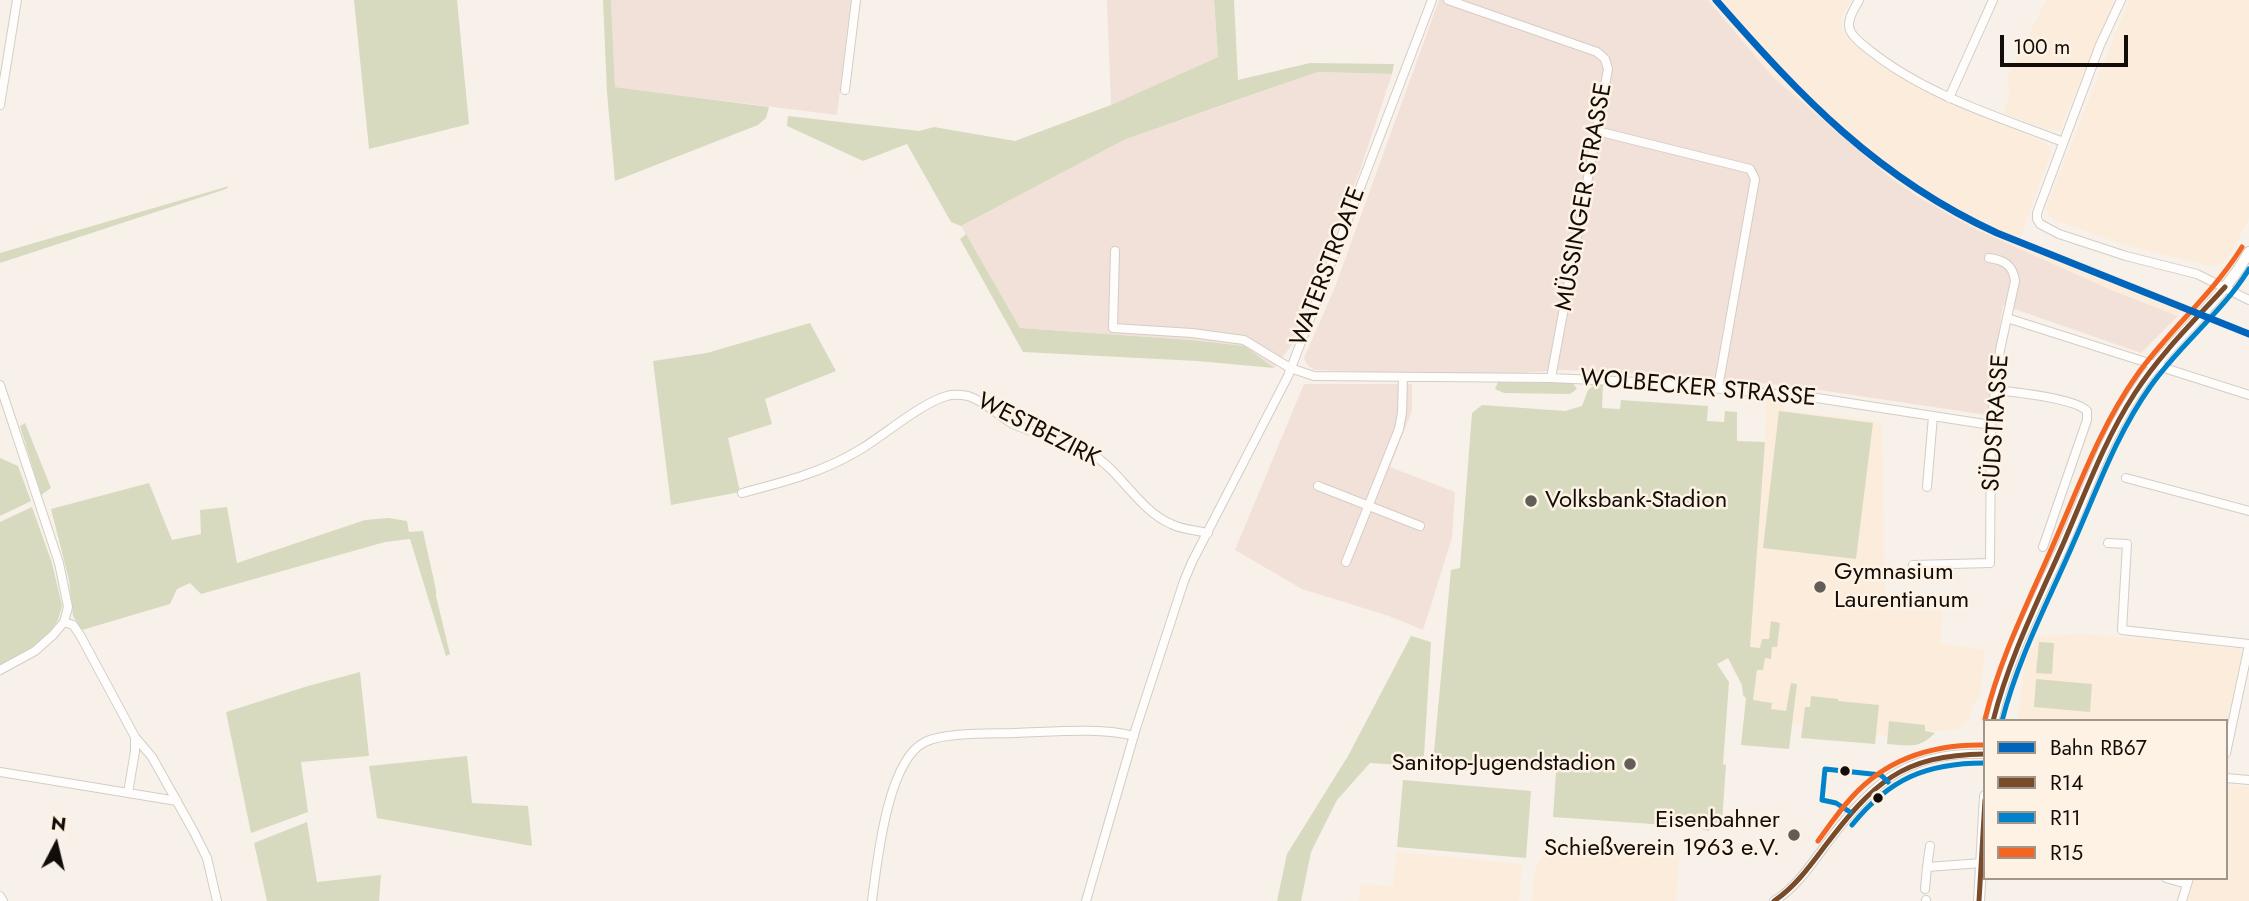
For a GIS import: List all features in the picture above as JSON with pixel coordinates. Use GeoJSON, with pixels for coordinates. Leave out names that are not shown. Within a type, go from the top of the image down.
{"type":"FeatureCollection","features":[{"type":"Feature","properties":{"kind":"street"},"geometry":{"type":"LineString","coordinates":[[0,105],[18,0]]}},
{"type":"Feature","properties":{"kind":"street"},"geometry":{"type":"LineString","coordinates":[[845,90],[856,0]]}},
{"type":"Feature","properties":{"kind":"street","name":"WATERSTROATE"},"geometry":{"type":"LineString","coordinates":[[1115,251],[1113,328],[1192,333],[1244,340],[1290,368],[1432,0]]}},
{"type":"Feature","properties":{"kind":"street","name":"MÜSSINGER STRASSE"},"geometry":{"type":"LineString","coordinates":[[1448,0],[1597,52],[1605,59],[1608,69],[1551,378]]}},
{"type":"Feature","properties":{"kind":"street"},"geometry":{"type":"LineString","coordinates":[[1859,0],[1849,19],[1849,28],[1856,39],[1878,57],[1950,98],[2063,142]]}},
{"type":"Feature","properties":{"kind":"street"},"geometry":{"type":"LineString","coordinates":[[1950,98],[1993,0]]}},
{"type":"Feature","properties":{"kind":"street"},"geometry":{"type":"LineString","coordinates":[[2121,0],[2100,45],[2063,142],[2037,213],[2038,222],[2088,244],[2190,271],[2249,300]]}},
{"type":"Feature","properties":{"kind":"street"},"geometry":{"type":"LineString","coordinates":[[1597,131],[1750,169],[1755,179],[1718,388]]}},
{"type":"Feature","properties":{"kind":"street"},"geometry":{"type":"LineString","coordinates":[[1994,719],[2008,668],[2097,461],[2129,403],[2155,365],[2225,287],[2249,253]]}},
{"type":"Feature","properties":{"kind":"street","name":"SÜDSTRASSE"},"geometry":{"type":"LineString","coordinates":[[1913,565],[1990,563],[1991,425],[2015,281],[2014,271],[2003,260],[1989,258]]}},
{"type":"Feature","properties":{"kind":"street"},"geometry":{"type":"LineString","coordinates":[[2007,318],[2249,395]]}},
{"type":"Feature","properties":{"kind":"street"},"geometry":{"type":"LineString","coordinates":[[1086,901],[1134,736],[1184,582],[1290,368]]}},
{"type":"Feature","properties":{"kind":"street","name":"WOLBECKER STRASSE"},"geometry":{"type":"LineString","coordinates":[[1290,368],[1314,376],[1551,378],[1718,388],[1817,398],[1991,425]]}},
{"type":"Feature","properties":{"kind":"street"},"geometry":{"type":"LineString","coordinates":[[1346,562],[1402,420],[1403,377]]}},
{"type":"Feature","properties":{"kind":"street"},"geometry":{"type":"LineString","coordinates":[[0,385],[64,580],[68,607],[64,622],[53,635],[34,651],[0,670]]}},
{"type":"Feature","properties":{"kind":"street"},"geometry":{"type":"LineString","coordinates":[[1995,390],[2045,397],[2081,406],[2087,411],[2087,420],[2043,547]]}},
{"type":"Feature","properties":{"kind":"street","name":"WESTBEZIRK"},"geometry":{"type":"LineString","coordinates":[[742,493],[815,473],[859,451],[930,403],[959,395],[980,402],[1013,424],[1063,440],[1092,454],[1159,517],[1180,528],[1208,533]]}},
{"type":"Feature","properties":{"kind":"street"},"geometry":{"type":"LineString","coordinates":[[1927,487],[1933,416]]}},
{"type":"Feature","properties":{"kind":"street"},"geometry":{"type":"LineString","coordinates":[[2126,478],[2249,512]]}},
{"type":"Feature","properties":{"kind":"street"},"geometry":{"type":"LineString","coordinates":[[1318,485],[1420,526]]}},
{"type":"Feature","properties":{"kind":"street"},"geometry":{"type":"LineString","coordinates":[[2108,543],[2127,544],[2122,630],[2249,645],[2228,744]]}},
{"type":"Feature","properties":{"kind":"street"},"geometry":{"type":"LineString","coordinates":[[64,622],[73,625],[80,635],[135,737],[152,757],[177,801],[207,858],[217,901]]}},
{"type":"Feature","properties":{"kind":"street"},"geometry":{"type":"LineString","coordinates":[[872,901],[880,844],[893,790],[906,762],[923,742],[947,737],[1061,731],[1134,736]]}},
{"type":"Feature","properties":{"kind":"street"},"geometry":{"type":"LineString","coordinates":[[128,793],[135,737]]}},
{"type":"Feature","properties":{"kind":"street"},"geometry":{"type":"LineString","coordinates":[[1776,901],[1798,880],[1858,804],[1884,781],[1910,767],[1943,755],[1983,754]]}},
{"type":"Feature","properties":{"kind":"street"},"geometry":{"type":"LineString","coordinates":[[0,772],[177,801]]}},
{"type":"Feature","properties":{"kind":"street"},"geometry":{"type":"LineString","coordinates":[[2228,778],[2249,780]]}},
{"type":"Feature","properties":{"kind":"street"},"geometry":{"type":"LineString","coordinates":[[1979,901],[1983,841]]}},
{"type":"Feature","properties":{"kind":"street"},"geometry":{"type":"LineString","coordinates":[[1924,889],[1930,846]]}},
{"type":"Feature","properties":{"kind":"street"},"geometry":{"type":"LineString","coordinates":[[1927,867],[1982,863]]}},
{"type":"Feature","properties":{"kind":"street"},"geometry":{"type":"LineString","coordinates":[[2182,901],[2188,881]]}},
{"type":"Feature","properties":{"kind":"street"},"geometry":{"type":"LineString","coordinates":[[0,896],[3,901]]}},
{"type":"Feature","properties":{"kind":"shaded area"},"geometry":{"type":"Polygon","coordinates":[[[611,0],[851,0],[837,115],[615,87],[611,0]]]}},
{"type":"Feature","properties":{"kind":"shaded area"},"geometry":{"type":"Polygon","coordinates":[[[1107,0],[1214,0],[1218,57],[1111,105],[1107,0]]]}},
{"type":"Feature","properties":{"kind":"shaded area"},"geometry":{"type":"Polygon","coordinates":[[[1439,0],[1708,0],[1772,76],[1889,177],[1918,197],[1973,228],[2109,289],[2178,316],[2141,353],[2003,305],[1987,415],[1806,388],[1705,377],[1563,370],[1478,376],[1315,370],[1308,366],[1304,358],[1335,287],[1439,0]]]}},
{"type":"Feature","properties":{"kind":"shaded area"},"geometry":{"type":"Polygon","coordinates":[[[1708,0],[1851,0],[1841,18],[1842,30],[1874,61],[1948,103],[2048,144],[2051,152],[2020,238],[2186,304],[2178,316],[2109,289],[1973,228],[1918,197],[1889,178],[1772,76],[1708,0]]]}},
{"type":"Feature","properties":{"kind":"shaded area"},"geometry":{"type":"Polygon","coordinates":[[[2046,0],[2115,0],[2060,129],[2052,131],[2003,113],[2009,97],[2008,76],[2046,0]]]}},
{"type":"Feature","properties":{"kind":"shaded area"},"geometry":{"type":"Polygon","coordinates":[[[2129,0],[2249,0],[2249,218],[2230,255],[2220,265],[2210,266],[2124,245],[2057,221],[2048,214],[2046,208],[2129,0]]]}},
{"type":"Feature","properties":{"kind":"shaded area"},"geometry":{"type":"Polygon","coordinates":[[[1318,72],[1392,74],[1359,173],[1292,345],[1274,368],[1245,346],[1020,328],[961,226],[1124,140],[1318,72]]]}},
{"type":"Feature","properties":{"kind":"shaded area"},"geometry":{"type":"Polygon","coordinates":[[[1304,384],[1412,384],[1412,411],[1390,467],[1455,492],[1452,538],[1423,630],[1389,616],[1302,589],[1235,550],[1304,384]]]}},
{"type":"Feature","properties":{"kind":"shaded area","name":"Gymnasium Laurentianum"},"geometry":{"type":"Polygon","coordinates":[[[1766,399],[1784,400],[1784,410],[1882,422],[1885,610],[1943,611],[1940,643],[1985,650],[1980,695],[1972,707],[1969,719],[1958,729],[1888,736],[1744,719],[1746,698],[1730,665],[1749,653],[1766,399]]]}},
{"type":"Feature","properties":{"kind":"shaded area"},"geometry":{"type":"Polygon","coordinates":[[[2077,634],[2240,649],[2242,653],[2228,719],[2018,719],[2025,662],[2030,648],[2034,648],[2035,637],[2077,634]]]}},
{"type":"Feature","properties":{"kind":"shaded area"},"geometry":{"type":"Polygon","coordinates":[[[2228,785],[2249,787],[2249,901],[2188,901],[2194,880],[2228,880],[2228,785]]]}},
{"type":"Feature","properties":{"kind":"shaded area"},"geometry":{"type":"Polygon","coordinates":[[[1565,844],[1679,853],[1676,901],[1532,901],[1534,872],[1546,848],[1565,844]]]}},
{"type":"Feature","properties":{"kind":"shaded area"},"geometry":{"type":"Polygon","coordinates":[[[1397,852],[1522,864],[1519,901],[1359,901],[1361,884],[1393,886],[1397,852]]]}},
{"type":"Feature","properties":{"kind":"green space"},"geometry":{"type":"Polygon","coordinates":[[[354,0],[457,0],[469,124],[369,149],[354,0]]]}},
{"type":"Feature","properties":{"kind":"green space"},"geometry":{"type":"Polygon","coordinates":[[[603,0],[611,0],[615,87],[769,107],[766,118],[758,125],[615,181],[607,93],[603,0]]]}},
{"type":"Feature","properties":{"kind":"green space"},"geometry":{"type":"Polygon","coordinates":[[[1214,0],[1234,0],[1238,80],[1310,63],[1394,64],[1392,74],[1318,72],[1234,101],[1124,140],[961,226],[951,222],[907,144],[863,161],[787,126],[788,116],[919,131],[934,127],[1015,141],[1111,105],[1218,57],[1214,0]]]}},
{"type":"Feature","properties":{"kind":"green space"},"geometry":{"type":"Polygon","coordinates":[[[229,186],[226,189],[0,263],[0,253],[229,186]]]}},
{"type":"Feature","properties":{"kind":"green space"},"geometry":{"type":"Polygon","coordinates":[[[966,234],[1020,328],[1245,346],[1274,368],[1023,352],[960,239],[966,234]]]}},
{"type":"Feature","properties":{"kind":"green space"},"geometry":{"type":"Polygon","coordinates":[[[810,323],[836,371],[765,399],[772,424],[728,438],[740,492],[671,505],[653,361],[707,353],[810,323]]]}},
{"type":"Feature","properties":{"kind":"green space"},"geometry":{"type":"Polygon","coordinates":[[[1498,382],[1573,383],[1577,389],[1570,394],[1504,393],[1495,389],[1498,382]]]}},
{"type":"Feature","properties":{"kind":"green space"},"geometry":{"type":"Polygon","coordinates":[[[1596,384],[1603,384],[1602,408],[1620,409],[1621,400],[1708,406],[1707,421],[1724,422],[1725,411],[1737,412],[1737,441],[1765,442],[1750,647],[1760,648],[1762,639],[1769,639],[1771,621],[1780,623],[1777,647],[1772,647],[1771,659],[1765,658],[1763,670],[1757,670],[1753,700],[1772,703],[1771,709],[1786,711],[1791,683],[1797,684],[1789,749],[1741,745],[1746,698],[1728,658],[1717,664],[1729,682],[1723,764],[1726,765],[1722,822],[1708,831],[1694,827],[1553,817],[1556,772],[1433,762],[1451,570],[1460,568],[1472,413],[1482,405],[1565,411],[1582,406],[1588,390],[1596,384]]]}},
{"type":"Feature","properties":{"kind":"green space"},"geometry":{"type":"Polygon","coordinates":[[[1779,411],[1873,423],[1856,559],[1763,548],[1779,411]]]}},
{"type":"Feature","properties":{"kind":"green space"},"geometry":{"type":"Polygon","coordinates":[[[25,423],[51,488],[41,495],[20,426],[25,423]]]}},
{"type":"Feature","properties":{"kind":"green space"},"geometry":{"type":"Polygon","coordinates":[[[0,458],[18,466],[31,501],[0,516],[0,458]]]}},
{"type":"Feature","properties":{"kind":"green space"},"geometry":{"type":"Polygon","coordinates":[[[149,483],[172,540],[201,534],[200,510],[227,507],[237,563],[365,520],[388,518],[407,521],[409,532],[423,531],[450,654],[446,656],[410,539],[385,542],[201,594],[190,583],[177,589],[170,604],[82,630],[73,616],[69,580],[51,509],[149,483]]]}},
{"type":"Feature","properties":{"kind":"green space"},"geometry":{"type":"Polygon","coordinates":[[[32,507],[52,563],[62,606],[58,620],[50,632],[33,647],[0,665],[0,522],[32,507]]]}},
{"type":"Feature","properties":{"kind":"green space"},"geometry":{"type":"Polygon","coordinates":[[[1411,636],[1431,642],[1424,756],[1398,765],[1370,763],[1337,800],[1311,852],[1301,901],[1277,901],[1287,854],[1348,756],[1411,636]]]}},
{"type":"Feature","properties":{"kind":"green space"},"geometry":{"type":"Polygon","coordinates":[[[2039,642],[2054,643],[2052,674],[2036,673],[2039,642]]]}},
{"type":"Feature","properties":{"kind":"green space"},"geometry":{"type":"Polygon","coordinates":[[[360,672],[369,756],[301,762],[308,812],[251,833],[226,712],[360,672]]]}},
{"type":"Feature","properties":{"kind":"green space"},"geometry":{"type":"Polygon","coordinates":[[[2036,679],[2092,684],[2090,712],[2034,707],[2036,679]]]}},
{"type":"Feature","properties":{"kind":"green space"},"geometry":{"type":"Polygon","coordinates":[[[1811,696],[1879,705],[1875,744],[1801,738],[1805,707],[1810,707],[1811,696]]]}},
{"type":"Feature","properties":{"kind":"green space"},"geometry":{"type":"Polygon","coordinates":[[[1889,721],[1925,725],[1925,731],[1935,733],[1918,744],[1887,744],[1889,721]]]}},
{"type":"Feature","properties":{"kind":"green space"},"geometry":{"type":"Polygon","coordinates":[[[467,756],[472,803],[528,806],[532,846],[377,818],[369,766],[467,756]]]}},
{"type":"Feature","properties":{"kind":"green space"},"geometry":{"type":"Polygon","coordinates":[[[1403,780],[1531,791],[1526,858],[1397,847],[1403,780]]]}},
{"type":"Feature","properties":{"kind":"green space"},"geometry":{"type":"Polygon","coordinates":[[[307,822],[317,882],[381,875],[379,901],[267,901],[254,843],[307,822]]]}},
{"type":"Feature","properties":{"kind":"rail line","name":"RB67"},"geometry":{"type":"LineString","coordinates":[[1716,0],[1811,102],[1878,161],[1914,187],[1997,233],[2249,334]]}},
{"type":"Feature","properties":{"kind":"transit line","name":"R15"},"geometry":{"type":"LineString","coordinates":[[1985,719],[2017,626],[2113,413],[2149,359],[2217,281],[2242,247]]}},
{"type":"Feature","properties":{"kind":"transit line","name":"R11"},"geometry":{"type":"LineString","coordinates":[[2003,719],[2016,675],[2034,631],[2127,424],[2162,371],[2226,300],[2249,269]]}},
{"type":"Feature","properties":{"kind":"transit line","name":"R14"},"geometry":{"type":"LineString","coordinates":[[1994,719],[2025,630],[2114,429],[2155,365],[2225,287]]}},
{"type":"Feature","properties":{"kind":"transit line","name":"R15"},"geometry":{"type":"LineString","coordinates":[[1818,841],[1852,797],[1880,772],[1912,756],[1929,751],[1983,745]]}},
{"type":"Feature","properties":{"kind":"transit line","name":"R14"},"geometry":{"type":"LineString","coordinates":[[1774,901],[1802,876],[1859,805],[1892,777],[1932,760],[1983,754]]}},
{"type":"Feature","properties":{"kind":"transit line","name":"R11"},"geometry":{"type":"LineString","coordinates":[[1852,825],[1880,796],[1910,777],[1945,766],[1983,763]]}},
{"type":"Feature","properties":{"kind":"transit line","name":"R11"},"geometry":{"type":"LineString","coordinates":[[1850,812],[1836,803],[1822,800],[1825,769],[1881,775],[1888,782]]}},
{"type":"Feature","properties":{"kind":"transit line","name":"R14"},"geometry":{"type":"LineString","coordinates":[[1979,901],[1983,834]]}},
{"type":"Feature","properties":{"kind":"place","name":"Volksbank-Stadion"},"geometry":{"type":"Point","coordinates":[1531,501]}},
{"type":"Feature","properties":{"kind":"place","name":"Gymnasium Laurentianum"},"geometry":{"type":"Point","coordinates":[1820,587]}},
{"type":"Feature","properties":{"kind":"place","name":"Sanitop-Jugendstadion"},"geometry":{"type":"Point","coordinates":[1630,764]}},
{"type":"Feature","properties":{"kind":"place","name":"Eisenbahner Schießverein 1963 e.V."},"geometry":{"type":"Point","coordinates":[1794,835]}}]}
